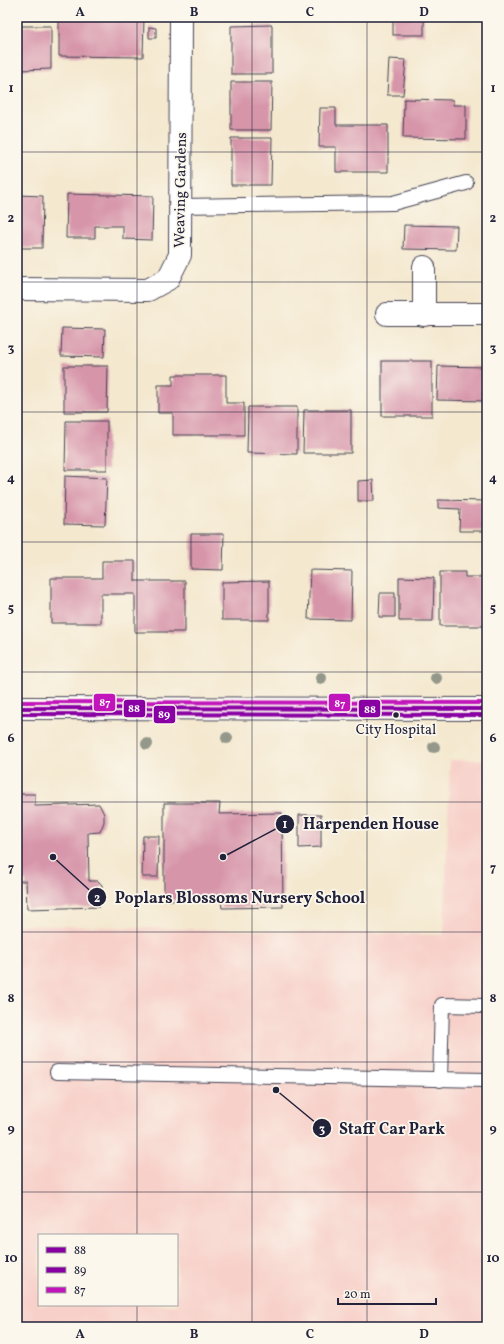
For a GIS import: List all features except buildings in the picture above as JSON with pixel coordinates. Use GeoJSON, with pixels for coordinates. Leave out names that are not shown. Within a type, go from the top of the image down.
{"type":"FeatureCollection","features":[{"type":"Feature","properties":{"kind":"street","name":"Weaving Gardens"},"geometry":{"type":"LineString","coordinates":[[17,289],[148,290],[168,279],[180,255],[181,17]]}},
{"type":"Feature","properties":{"kind":"street"},"geometry":{"type":"LineString","coordinates":[[424,267],[424,314]]}},
{"type":"Feature","properties":{"kind":"street"},"geometry":{"type":"LineString","coordinates":[[387,314],[487,314]]}},
{"type":"Feature","properties":{"kind":"street"},"geometry":{"type":"LineString","coordinates":[[17,708],[487,709]]}},
{"type":"Feature","properties":{"kind":"lane"},"geometry":{"type":"LineString","coordinates":[[180,206],[393,203],[466,183]]}},
{"type":"Feature","properties":{"kind":"lane"},"geometry":{"type":"LineString","coordinates":[[440,1080],[442,1005],[487,1006]]}},
{"type":"Feature","properties":{"kind":"lane"},"geometry":{"type":"LineString","coordinates":[[57,1072],[487,1080]]}},
{"type":"Feature","properties":{"kind":"shaded area","name":"City Hospital"},"geometry":{"type":"Polygon","coordinates":[[[450,760],[487,760],[487,1327],[17,1327],[17,925],[444,935],[450,760]]]}},
{"type":"Feature","properties":{"kind":"transit line","name":"87"},"geometry":{"type":"LineString","coordinates":[[17,702],[487,703]]}},
{"type":"Feature","properties":{"kind":"transit line","name":"88"},"geometry":{"type":"LineString","coordinates":[[17,708],[487,709]]}},
{"type":"Feature","properties":{"kind":"transit line","name":"89"},"geometry":{"type":"LineString","coordinates":[[17,714],[487,715]]}},
{"type":"Feature","properties":{"kind":"place","name":"City Hospital"},"geometry":{"type":"Point","coordinates":[396,715]}},
{"type":"Feature","properties":{"kind":"place","name":"Poplars Blossoms Nursery School"},"geometry":{"type":"Point","coordinates":[53,857]}},
{"type":"Feature","properties":{"kind":"place","name":"Harpenden House"},"geometry":{"type":"Point","coordinates":[223,857]}},
{"type":"Feature","properties":{"kind":"place","name":"Staff Car Park"},"geometry":{"type":"Point","coordinates":[276,1090]}}]}
